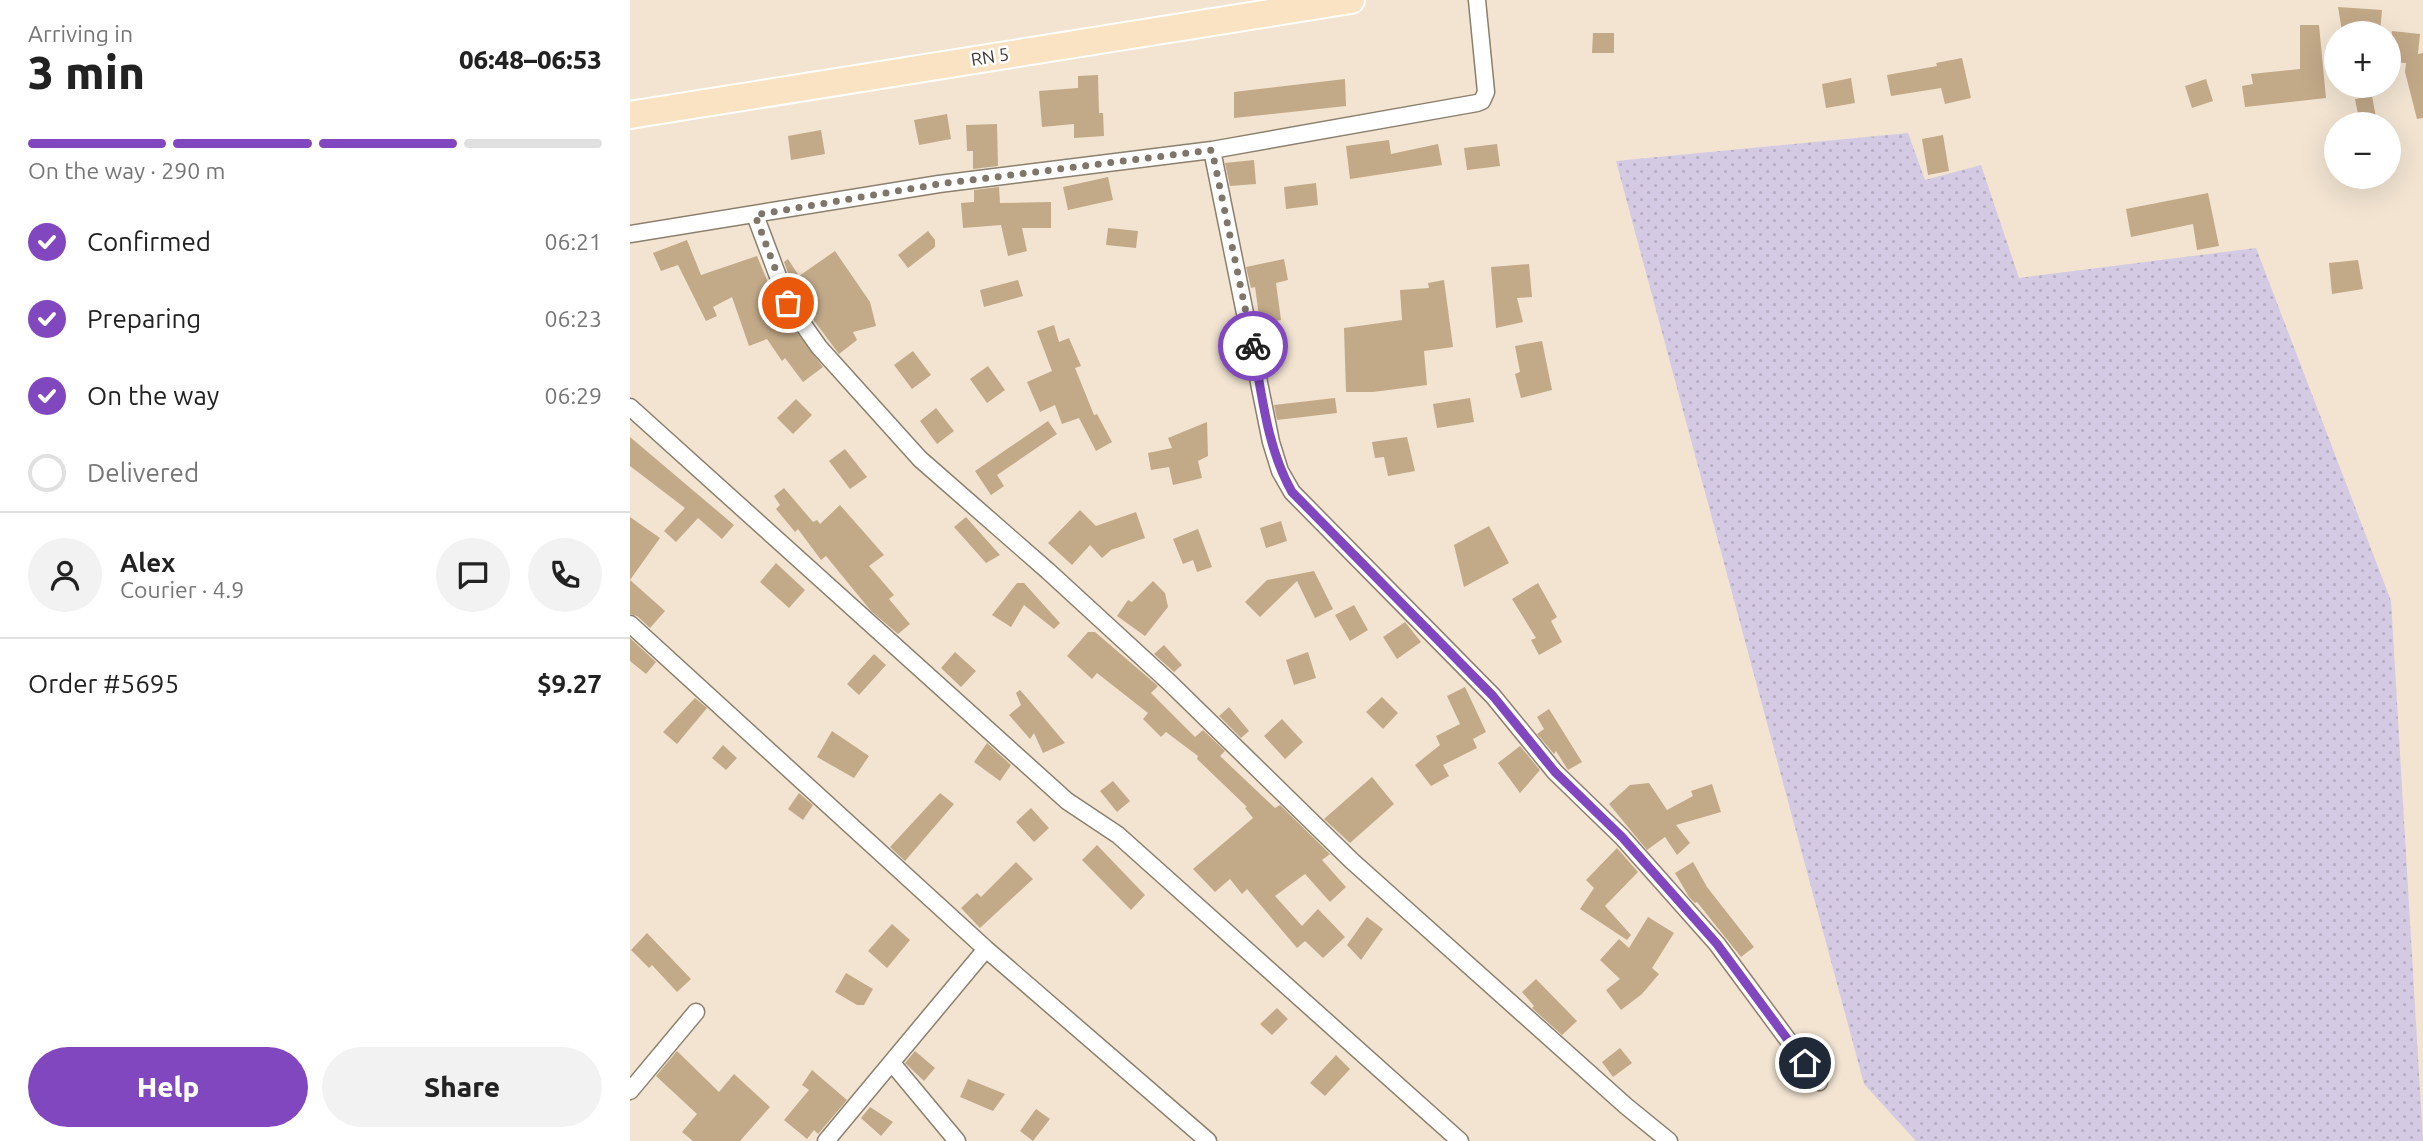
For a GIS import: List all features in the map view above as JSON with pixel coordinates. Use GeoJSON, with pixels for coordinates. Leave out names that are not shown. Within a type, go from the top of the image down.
{"type":"FeatureCollection","features":[{"type":"Feature","properties":{"kind":"main road","name":"RN 5"},"geometry":{"type":"LineString","coordinates":[[630,115],[1351,0]]}},
{"type":"Feature","properties":{"kind":"street"},"geometry":{"type":"LineString","coordinates":[[630,234],[939,184],[1212,150],[1477,103],[1482,101],[1486,92],[1477,0]]}},
{"type":"Feature","properties":{"kind":"street"},"geometry":{"type":"LineString","coordinates":[[1212,150],[1271,442],[1280,471],[1292,492],[1493,696],[1555,772],[1622,837],[1717,944],[1819,1082]]}},
{"type":"Feature","properties":{"kind":"street"},"geometry":{"type":"LineString","coordinates":[[755,215],[788,303],[840,372],[920,460],[1150,664],[1352,861],[1626,1106],[1669,1141]]}},
{"type":"Feature","properties":{"kind":"street"},"geometry":{"type":"LineString","coordinates":[[630,407],[1067,800],[1118,835],[1460,1141]]}},
{"type":"Feature","properties":{"kind":"street"},"geometry":{"type":"LineString","coordinates":[[630,624],[986,949],[1208,1141]]}},
{"type":"Feature","properties":{"kind":"street"},"geometry":{"type":"LineString","coordinates":[[826,1141],[986,949]]}},
{"type":"Feature","properties":{"kind":"street"},"geometry":{"type":"LineString","coordinates":[[630,1091],[696,1012]]}},
{"type":"Feature","properties":{"kind":"street"},"geometry":{"type":"LineString","coordinates":[[892,1063],[957,1141]]}},
{"type":"Feature","properties":{"kind":"shaded area"},"geometry":{"type":"Polygon","coordinates":[[[1908,133],[1925,180],[1981,165],[2019,278],[2256,248],[2391,601],[2423,1141],[1916,1141],[1864,1084],[1616,161],[1908,133]]]}},
{"type":"Feature","properties":{"kind":"building"},"geometry":{"type":"Polygon","coordinates":[[[2338,7],[2382,10],[2381,21],[2340,21],[2338,7]]]}},
{"type":"Feature","properties":{"kind":"building"},"geometry":{"type":"Polygon","coordinates":[[[2300,25],[2319,25],[2326,98],[2245,107],[2242,86],[2253,84],[2251,74],[2300,69],[2300,25]]]}},
{"type":"Feature","properties":{"kind":"building"},"geometry":{"type":"Polygon","coordinates":[[[2401,32],[2420,34],[2418,54],[2423,53],[2423,118],[2417,119],[2405,72],[2406,63],[2401,63],[2401,32]]]}},
{"type":"Feature","properties":{"kind":"building"},"geometry":{"type":"Polygon","coordinates":[[[1593,33],[1614,33],[1614,53],[1592,53],[1593,33]]]}},
{"type":"Feature","properties":{"kind":"building"},"geometry":{"type":"Polygon","coordinates":[[[1962,58],[1971,98],[1945,104],[1941,88],[1891,96],[1887,75],[1937,66],[1936,63],[1962,58]]]}},
{"type":"Feature","properties":{"kind":"building"},"geometry":{"type":"Polygon","coordinates":[[[1098,75],[1099,113],[1103,113],[1104,136],[1074,138],[1074,124],[1042,127],[1039,91],[1078,88],[1078,76],[1098,75]]]}},
{"type":"Feature","properties":{"kind":"building"},"geometry":{"type":"Polygon","coordinates":[[[1851,78],[1855,103],[1826,108],[1822,84],[1851,78]]]}},
{"type":"Feature","properties":{"kind":"building"},"geometry":{"type":"Polygon","coordinates":[[[1345,79],[1346,106],[1234,118],[1234,92],[1345,79]]]}},
{"type":"Feature","properties":{"kind":"building"},"geometry":{"type":"Polygon","coordinates":[[[2206,79],[2213,101],[2192,108],[2185,86],[2206,79]]]}},
{"type":"Feature","properties":{"kind":"building"},"geometry":{"type":"Polygon","coordinates":[[[2372,98],[2375,112],[2358,112],[2355,99],[2372,98]]]}},
{"type":"Feature","properties":{"kind":"building"},"geometry":{"type":"Polygon","coordinates":[[[947,114],[951,139],[919,145],[914,120],[947,114]]]}},
{"type":"Feature","properties":{"kind":"building"},"geometry":{"type":"Polygon","coordinates":[[[997,124],[998,166],[973,169],[973,151],[967,151],[966,125],[997,124]]]}},
{"type":"Feature","properties":{"kind":"building"},"geometry":{"type":"Polygon","coordinates":[[[821,130],[825,154],[791,160],[788,136],[821,130]]]}},
{"type":"Feature","properties":{"kind":"building"},"geometry":{"type":"Polygon","coordinates":[[[1943,135],[1949,171],[1928,175],[1922,139],[1943,135]]]}},
{"type":"Feature","properties":{"kind":"building"},"geometry":{"type":"Polygon","coordinates":[[[1389,140],[1391,154],[1438,144],[1442,165],[1350,179],[1346,146],[1389,140]]]}},
{"type":"Feature","properties":{"kind":"building"},"geometry":{"type":"Polygon","coordinates":[[[1497,144],[1500,166],[1467,170],[1464,148],[1497,144]]]}},
{"type":"Feature","properties":{"kind":"building"},"geometry":{"type":"Polygon","coordinates":[[[1254,160],[1256,184],[1230,186],[1225,163],[1254,160]]]}},
{"type":"Feature","properties":{"kind":"building"},"geometry":{"type":"Polygon","coordinates":[[[1108,177],[1113,200],[1068,210],[1063,187],[1108,177]]]}},
{"type":"Feature","properties":{"kind":"building"},"geometry":{"type":"Polygon","coordinates":[[[1316,183],[1318,205],[1286,209],[1284,187],[1316,183]]]}},
{"type":"Feature","properties":{"kind":"building"},"geometry":{"type":"Polygon","coordinates":[[[999,187],[1000,203],[1051,202],[1051,228],[1022,228],[1027,251],[1008,256],[1001,225],[963,228],[961,203],[974,202],[974,190],[999,187]]]}},
{"type":"Feature","properties":{"kind":"building"},"geometry":{"type":"Polygon","coordinates":[[[2208,193],[2219,246],[2197,250],[2193,224],[2131,237],[2126,209],[2208,193]]]}},
{"type":"Feature","properties":{"kind":"building"},"geometry":{"type":"Polygon","coordinates":[[[1108,228],[1138,231],[1136,248],[1106,245],[1108,228]]]}},
{"type":"Feature","properties":{"kind":"building"},"geometry":{"type":"Polygon","coordinates":[[[928,231],[935,240],[935,247],[908,268],[898,255],[928,231]]]}},
{"type":"Feature","properties":{"kind":"building"},"geometry":{"type":"Polygon","coordinates":[[[687,240],[701,275],[757,256],[779,309],[823,367],[803,382],[785,358],[782,361],[767,339],[749,346],[732,297],[713,307],[717,316],[706,321],[678,265],[661,271],[653,253],[687,240]]]}},
{"type":"Feature","properties":{"kind":"building"},"geometry":{"type":"Polygon","coordinates":[[[835,251],[870,302],[876,326],[853,332],[857,340],[839,354],[797,298],[784,262],[788,259],[799,276],[835,251]]]}},
{"type":"Feature","properties":{"kind":"building"},"geometry":{"type":"Polygon","coordinates":[[[1284,259],[1288,280],[1276,283],[1281,320],[1260,323],[1255,287],[1251,288],[1246,267],[1284,259]]]}},
{"type":"Feature","properties":{"kind":"building"},"geometry":{"type":"Polygon","coordinates":[[[2358,260],[2363,289],[2332,294],[2329,263],[2358,260]]]}},
{"type":"Feature","properties":{"kind":"building"},"geometry":{"type":"Polygon","coordinates":[[[1529,264],[1532,297],[1517,298],[1523,322],[1496,328],[1491,267],[1529,264]]]}},
{"type":"Feature","properties":{"kind":"building"},"geometry":{"type":"Polygon","coordinates":[[[1018,280],[1023,296],[984,307],[980,290],[1018,280]]]}},
{"type":"Feature","properties":{"kind":"building"},"geometry":{"type":"Polygon","coordinates":[[[1444,280],[1453,347],[1424,351],[1427,385],[1373,392],[1346,392],[1344,328],[1402,320],[1400,290],[1429,288],[1428,283],[1444,280]]]}},
{"type":"Feature","properties":{"kind":"building"},"geometry":{"type":"Polygon","coordinates":[[[1054,325],[1059,342],[1069,338],[1081,366],[1075,368],[1094,415],[1097,414],[1112,442],[1096,451],[1079,418],[1062,424],[1055,405],[1040,412],[1027,382],[1052,371],[1037,331],[1054,325]]]}},
{"type":"Feature","properties":{"kind":"building"},"geometry":{"type":"Polygon","coordinates":[[[1542,341],[1552,390],[1521,398],[1515,374],[1520,372],[1515,346],[1542,341]]]}},
{"type":"Feature","properties":{"kind":"building"},"geometry":{"type":"Polygon","coordinates":[[[913,351],[931,375],[912,389],[894,365],[913,351]]]}},
{"type":"Feature","properties":{"kind":"building"},"geometry":{"type":"Polygon","coordinates":[[[988,366],[1005,390],[987,403],[970,379],[988,366]]]}},
{"type":"Feature","properties":{"kind":"building"},"geometry":{"type":"Polygon","coordinates":[[[1335,398],[1337,413],[1277,420],[1274,405],[1335,398]]]}},
{"type":"Feature","properties":{"kind":"building"},"geometry":{"type":"Polygon","coordinates":[[[1470,398],[1474,422],[1437,428],[1433,404],[1470,398]]]}},
{"type":"Feature","properties":{"kind":"building"},"geometry":{"type":"Polygon","coordinates":[[[796,399],[812,415],[793,434],[777,418],[796,399]]]}},
{"type":"Feature","properties":{"kind":"building"},"geometry":{"type":"Polygon","coordinates":[[[936,408],[954,431],[937,444],[920,421],[936,408]]]}},
{"type":"Feature","properties":{"kind":"building"},"geometry":{"type":"Polygon","coordinates":[[[1048,421],[1057,434],[997,475],[1004,486],[991,495],[975,471],[1048,421]]]}},
{"type":"Feature","properties":{"kind":"building"},"geometry":{"type":"Polygon","coordinates":[[[1207,422],[1208,456],[1198,461],[1202,478],[1173,485],[1169,467],[1151,470],[1148,453],[1172,448],[1168,438],[1207,422]]]}},
{"type":"Feature","properties":{"kind":"building"},"geometry":{"type":"Polygon","coordinates":[[[630,437],[734,525],[722,539],[698,518],[676,542],[664,531],[685,508],[630,466],[630,437]]]}},
{"type":"Feature","properties":{"kind":"building"},"geometry":{"type":"Polygon","coordinates":[[[1407,437],[1415,471],[1388,476],[1384,457],[1375,458],[1372,442],[1407,437]]]}},
{"type":"Feature","properties":{"kind":"building"},"geometry":{"type":"Polygon","coordinates":[[[845,449],[867,477],[850,489],[829,461],[845,449]]]}},
{"type":"Feature","properties":{"kind":"building"},"geometry":{"type":"Polygon","coordinates":[[[784,488],[813,522],[817,520],[820,524],[840,505],[884,555],[869,566],[894,595],[889,599],[910,624],[898,634],[871,611],[826,556],[821,560],[798,529],[795,532],[776,509],[780,505],[774,496],[784,488]]]}},
{"type":"Feature","properties":{"kind":"building"},"geometry":{"type":"Polygon","coordinates":[[[1080,510],[1096,526],[1136,512],[1145,538],[1111,550],[1102,558],[1090,545],[1072,565],[1048,543],[1080,510]]]}},
{"type":"Feature","properties":{"kind":"building"},"geometry":{"type":"Polygon","coordinates":[[[630,517],[660,538],[630,580],[630,517]]]}},
{"type":"Feature","properties":{"kind":"building"},"geometry":{"type":"Polygon","coordinates":[[[966,517],[1000,555],[986,563],[954,527],[966,517]]]}},
{"type":"Feature","properties":{"kind":"building"},"geometry":{"type":"Polygon","coordinates":[[[1281,521],[1287,541],[1266,548],[1260,528],[1281,521]]]}},
{"type":"Feature","properties":{"kind":"building"},"geometry":{"type":"Polygon","coordinates":[[[1489,526],[1509,563],[1464,587],[1454,545],[1489,526]]]}},
{"type":"Feature","properties":{"kind":"building"},"geometry":{"type":"Polygon","coordinates":[[[1198,529],[1212,567],[1197,572],[1193,560],[1183,564],[1173,539],[1198,529]]]}},
{"type":"Feature","properties":{"kind":"building"},"geometry":{"type":"Polygon","coordinates":[[[776,563],[805,590],[789,608],[760,582],[776,563]]]}},
{"type":"Feature","properties":{"kind":"building"},"geometry":{"type":"Polygon","coordinates":[[[1314,571],[1333,609],[1315,618],[1297,581],[1260,617],[1245,602],[1267,580],[1314,571]]]}},
{"type":"Feature","properties":{"kind":"building"},"geometry":{"type":"Polygon","coordinates":[[[630,580],[665,611],[650,628],[637,616],[630,614],[630,580]]]}},
{"type":"Feature","properties":{"kind":"building"},"geometry":{"type":"Polygon","coordinates":[[[1153,581],[1165,593],[1168,607],[1145,636],[1117,616],[1128,600],[1132,602],[1153,581]]]}},
{"type":"Feature","properties":{"kind":"building"},"geometry":{"type":"Polygon","coordinates":[[[1017,583],[1024,583],[1060,623],[1054,629],[1024,605],[1011,627],[992,615],[1017,583]]]}},
{"type":"Feature","properties":{"kind":"building"},"geometry":{"type":"Polygon","coordinates":[[[1538,583],[1557,617],[1551,621],[1562,642],[1539,655],[1531,640],[1536,638],[1512,599],[1538,583]]]}},
{"type":"Feature","properties":{"kind":"building"},"geometry":{"type":"Polygon","coordinates":[[[1354,605],[1368,630],[1350,641],[1335,615],[1354,605]]]}},
{"type":"Feature","properties":{"kind":"building"},"geometry":{"type":"Polygon","coordinates":[[[1405,622],[1421,642],[1397,659],[1383,637],[1405,622]]]}},
{"type":"Feature","properties":{"kind":"building"},"geometry":{"type":"Polygon","coordinates":[[[1088,632],[1095,632],[1158,686],[1151,693],[1195,737],[1203,730],[1225,751],[1220,756],[1275,808],[1280,805],[1330,854],[1322,860],[1346,887],[1330,902],[1305,874],[1275,896],[1302,926],[1318,909],[1345,937],[1323,958],[1305,941],[1297,948],[1247,889],[1242,894],[1230,879],[1215,892],[1193,869],[1253,818],[1245,808],[1247,807],[1197,759],[1198,756],[1166,732],[1161,737],[1143,719],[1148,713],[1097,673],[1092,679],[1067,656],[1088,632]]]}},
{"type":"Feature","properties":{"kind":"building"},"geometry":{"type":"Polygon","coordinates":[[[630,638],[656,662],[646,674],[630,661],[630,638]]]}},
{"type":"Feature","properties":{"kind":"building"},"geometry":{"type":"Polygon","coordinates":[[[1164,645],[1182,665],[1174,672],[1154,654],[1164,645]]]}},
{"type":"Feature","properties":{"kind":"building"},"geometry":{"type":"Polygon","coordinates":[[[955,652],[976,671],[961,687],[941,668],[955,652]]]}},
{"type":"Feature","properties":{"kind":"building"},"geometry":{"type":"Polygon","coordinates":[[[1308,652],[1316,678],[1294,685],[1286,660],[1308,652]]]}},
{"type":"Feature","properties":{"kind":"building"},"geometry":{"type":"Polygon","coordinates":[[[874,654],[886,665],[859,695],[847,684],[874,654]]]}},
{"type":"Feature","properties":{"kind":"building"},"geometry":{"type":"Polygon","coordinates":[[[1465,687],[1486,732],[1473,739],[1477,748],[1443,765],[1449,776],[1431,786],[1415,765],[1440,745],[1436,736],[1460,724],[1447,696],[1465,687]]]}},
{"type":"Feature","properties":{"kind":"building"},"geometry":{"type":"Polygon","coordinates":[[[1020,690],[1065,743],[1043,753],[1034,733],[1030,739],[1009,715],[1021,705],[1016,693],[1020,690]]]}},
{"type":"Feature","properties":{"kind":"building"},"geometry":{"type":"Polygon","coordinates":[[[1382,697],[1398,713],[1383,729],[1366,712],[1382,697]]]}},
{"type":"Feature","properties":{"kind":"building"},"geometry":{"type":"Polygon","coordinates":[[[695,698],[707,708],[677,744],[663,732],[695,698]]]}},
{"type":"Feature","properties":{"kind":"building"},"geometry":{"type":"Polygon","coordinates":[[[1229,707],[1249,731],[1241,738],[1219,716],[1229,707]]]}},
{"type":"Feature","properties":{"kind":"building"},"geometry":{"type":"Polygon","coordinates":[[[1549,709],[1582,762],[1568,770],[1556,751],[1554,754],[1537,734],[1544,729],[1537,717],[1549,709]]]}},
{"type":"Feature","properties":{"kind":"building"},"geometry":{"type":"Polygon","coordinates":[[[1282,719],[1303,742],[1285,759],[1264,736],[1282,719]]]}},
{"type":"Feature","properties":{"kind":"building"},"geometry":{"type":"Polygon","coordinates":[[[832,731],[869,756],[854,778],[817,757],[832,731]]]}},
{"type":"Feature","properties":{"kind":"building"},"geometry":{"type":"Polygon","coordinates":[[[987,743],[1011,765],[1000,781],[974,762],[987,743]]]}},
{"type":"Feature","properties":{"kind":"building"},"geometry":{"type":"Polygon","coordinates":[[[723,745],[737,758],[726,770],[712,758],[723,745]]]}},
{"type":"Feature","properties":{"kind":"building"},"geometry":{"type":"Polygon","coordinates":[[[1520,746],[1540,770],[1520,793],[1498,763],[1520,746]]]}},
{"type":"Feature","properties":{"kind":"building"},"geometry":{"type":"Polygon","coordinates":[[[1372,777],[1394,804],[1350,843],[1324,819],[1372,777]]]}},
{"type":"Feature","properties":{"kind":"building"},"geometry":{"type":"Polygon","coordinates":[[[1113,781],[1130,801],[1117,812],[1100,791],[1113,781]]]}},
{"type":"Feature","properties":{"kind":"building"},"geometry":{"type":"Polygon","coordinates":[[[1649,783],[1667,810],[1693,796],[1691,791],[1712,784],[1721,812],[1676,825],[1690,843],[1677,855],[1665,837],[1647,850],[1609,804],[1630,785],[1649,783]]]}},
{"type":"Feature","properties":{"kind":"building"},"geometry":{"type":"Polygon","coordinates":[[[799,793],[813,805],[803,820],[788,809],[799,793]]]}},
{"type":"Feature","properties":{"kind":"building"},"geometry":{"type":"Polygon","coordinates":[[[940,793],[954,804],[905,861],[890,847],[940,793]]]}},
{"type":"Feature","properties":{"kind":"building"},"geometry":{"type":"Polygon","coordinates":[[[1031,808],[1049,828],[1034,842],[1016,822],[1031,808]]]}},
{"type":"Feature","properties":{"kind":"building"},"geometry":{"type":"Polygon","coordinates":[[[1097,845],[1145,895],[1131,910],[1082,860],[1097,845]]]}},
{"type":"Feature","properties":{"kind":"building"},"geometry":{"type":"Polygon","coordinates":[[[1617,848],[1638,872],[1605,906],[1631,935],[1627,940],[1580,909],[1594,888],[1586,880],[1617,848]]]}},
{"type":"Feature","properties":{"kind":"building"},"geometry":{"type":"Polygon","coordinates":[[[1016,862],[1033,879],[980,928],[961,908],[977,893],[981,897],[1016,862]]]}},
{"type":"Feature","properties":{"kind":"building"},"geometry":{"type":"Polygon","coordinates":[[[1693,862],[1707,887],[1754,947],[1741,957],[1697,902],[1689,897],[1675,873],[1693,862]]]}},
{"type":"Feature","properties":{"kind":"building"},"geometry":{"type":"Polygon","coordinates":[[[1367,917],[1383,929],[1361,960],[1347,945],[1367,917]]]}},
{"type":"Feature","properties":{"kind":"building"},"geometry":{"type":"Polygon","coordinates":[[[1648,917],[1674,933],[1652,968],[1659,974],[1642,994],[1621,1010],[1606,990],[1620,979],[1600,960],[1619,939],[1629,948],[1648,917]]]}},
{"type":"Feature","properties":{"kind":"building"},"geometry":{"type":"Polygon","coordinates":[[[892,924],[910,940],[887,968],[868,951],[892,924]]]}},
{"type":"Feature","properties":{"kind":"building"},"geometry":{"type":"Polygon","coordinates":[[[647,933],[691,979],[677,992],[652,965],[649,968],[631,950],[647,933]]]}},
{"type":"Feature","properties":{"kind":"building"},"geometry":{"type":"Polygon","coordinates":[[[846,973],[873,989],[864,1005],[857,1005],[835,992],[846,973]]]}},
{"type":"Feature","properties":{"kind":"building"},"geometry":{"type":"Polygon","coordinates":[[[1536,979],[1577,1021],[1562,1035],[1532,1008],[1534,1006],[1522,992],[1536,979]]]}},
{"type":"Feature","properties":{"kind":"building"},"geometry":{"type":"Polygon","coordinates":[[[1277,1008],[1288,1019],[1272,1035],[1260,1024],[1277,1008]]]}},
{"type":"Feature","properties":{"kind":"building"},"geometry":{"type":"Polygon","coordinates":[[[1620,1048],[1632,1063],[1613,1077],[1602,1062],[1620,1048]]]}},
{"type":"Feature","properties":{"kind":"building"},"geometry":{"type":"Polygon","coordinates":[[[677,1051],[719,1092],[734,1074],[770,1107],[740,1141],[693,1141],[682,1132],[697,1114],[656,1076],[677,1051]]]}},
{"type":"Feature","properties":{"kind":"building"},"geometry":{"type":"Polygon","coordinates":[[[915,1051],[935,1068],[924,1081],[905,1063],[915,1051]]]}},
{"type":"Feature","properties":{"kind":"building"},"geometry":{"type":"Polygon","coordinates":[[[1336,1055],[1350,1069],[1325,1096],[1310,1083],[1336,1055]]]}},
{"type":"Feature","properties":{"kind":"building"},"geometry":{"type":"Polygon","coordinates":[[[812,1070],[847,1100],[818,1134],[814,1130],[807,1139],[784,1120],[809,1090],[802,1085],[812,1070]]]}},
{"type":"Feature","properties":{"kind":"building"},"geometry":{"type":"Polygon","coordinates":[[[968,1079],[1005,1094],[993,1111],[960,1097],[968,1079]]]}},
{"type":"Feature","properties":{"kind":"building"},"geometry":{"type":"Polygon","coordinates":[[[870,1107],[893,1122],[881,1136],[861,1118],[870,1107]]]}},
{"type":"Feature","properties":{"kind":"building"},"geometry":{"type":"Polygon","coordinates":[[[1036,1109],[1050,1119],[1033,1141],[1020,1131],[1036,1109]]]}},
{"type":"Feature","properties":{"kind":"way so far"},"geometry":{"type":"LineString","coordinates":[[788,303],[755,215],[939,184],[1212,150],[1253,346]]}},
{"type":"Feature","properties":{"kind":"route"},"geometry":{"type":"LineString","coordinates":[[1253,346],[1271,442],[1280,471],[1292,492],[1493,696],[1555,772],[1622,837],[1717,944],[1805,1063]]}}]}
